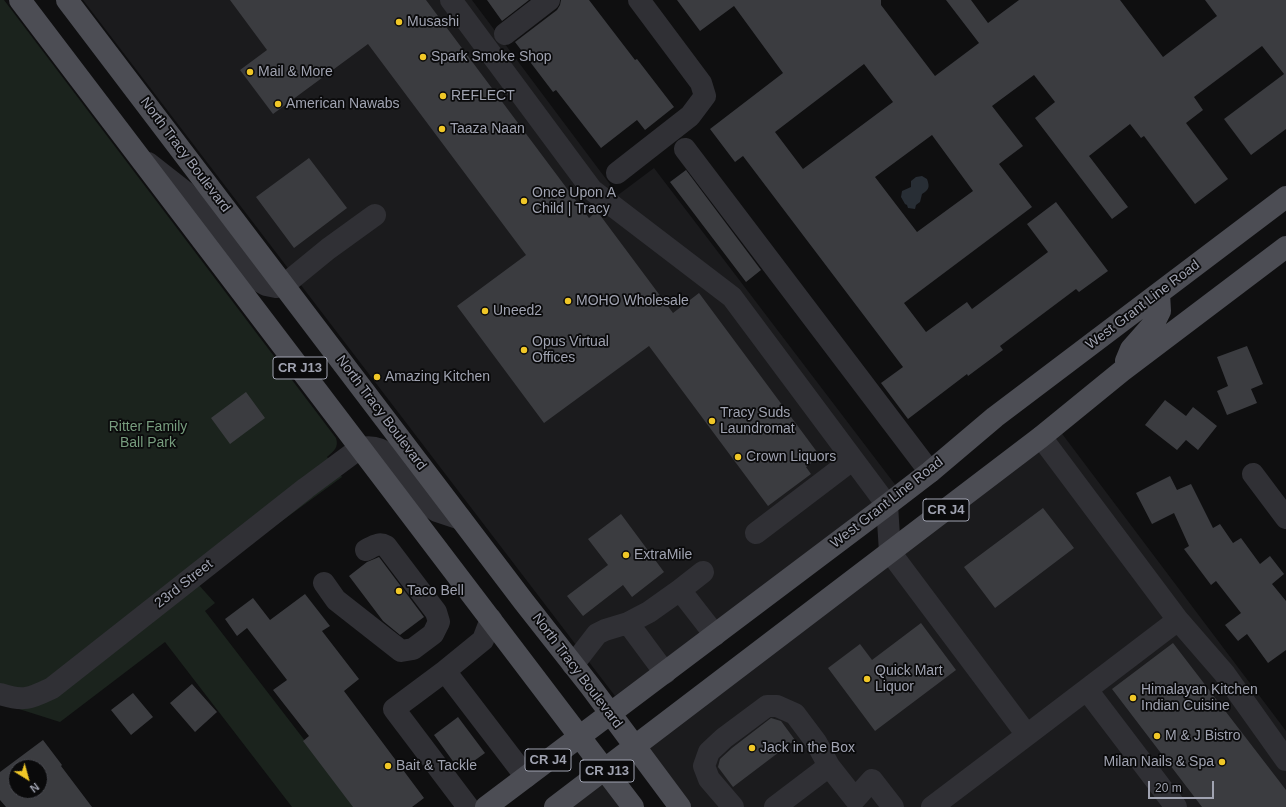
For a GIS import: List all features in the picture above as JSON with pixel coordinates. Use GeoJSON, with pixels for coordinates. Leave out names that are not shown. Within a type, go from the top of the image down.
{"type":"FeatureCollection","features":[{"type":"Feature","properties":{"kind":"main road","name":"CR J13"},"geometry":{"type":"LineString","coordinates":[[20,0],[633,807]]}},
{"type":"Feature","properties":{"kind":"main road","name":"North Tracy Boulevard"},"geometry":{"type":"LineString","coordinates":[[67,0],[680,807]]}},
{"type":"Feature","properties":{"kind":"main road","name":"West Grant Line Road"},"geometry":{"type":"LineString","coordinates":[[486,807],[887,505],[930,472],[995,417],[1160,294],[1286,197]]}},
{"type":"Feature","properties":{"kind":"main road","name":"CR J4"},"geometry":{"type":"LineString","coordinates":[[555,807],[1041,437],[1122,371],[1286,247]]}},
{"type":"Feature","properties":{"kind":"main road"},"geometry":{"type":"LineString","coordinates":[[1122,371],[1131,349],[1154,323],[1160,311],[1160,294]]}},
{"type":"Feature","properties":{"kind":"street"},"geometry":{"type":"LineString","coordinates":[[451,0],[592,190],[732,297],[887,505],[890,552],[1028,735]]}},
{"type":"Feature","properties":{"kind":"street"},"geometry":{"type":"LineString","coordinates":[[505,34],[549,0]]}},
{"type":"Feature","properties":{"kind":"street"},"geometry":{"type":"LineString","coordinates":[[617,173],[690,116],[704,96],[701,82],[639,0]]}},
{"type":"Feature","properties":{"kind":"street"},"geometry":{"type":"LineString","coordinates":[[685,149],[930,472]]}},
{"type":"Feature","properties":{"kind":"street"},"geometry":{"type":"LineString","coordinates":[[140,157],[189,197],[246,269],[257,280],[266,285],[276,287],[284,284],[328,249],[375,215]]}},
{"type":"Feature","properties":{"kind":"street"},"geometry":{"type":"LineString","coordinates":[[1041,437],[1178,620],[1224,673],[1286,760]]}},
{"type":"Feature","properties":{"kind":"street"},"geometry":{"type":"LineString","coordinates":[[360,448],[369,446],[381,449],[389,454],[431,507],[461,519]]}},
{"type":"Feature","properties":{"kind":"street","name":"23rd Street"},"geometry":{"type":"LineString","coordinates":[[0,694],[13,698],[31,698],[52,688],[306,488],[360,448]]}},
{"type":"Feature","properties":{"kind":"street"},"geometry":{"type":"LineString","coordinates":[[756,533],[852,460]]}},
{"type":"Feature","properties":{"kind":"street"},"geometry":{"type":"LineString","coordinates":[[1253,474],[1286,518]]}},
{"type":"Feature","properties":{"kind":"street"},"geometry":{"type":"LineString","coordinates":[[324,583],[336,600],[402,651],[413,649],[433,634],[438,622],[436,612],[386,546],[376,544],[366,550]]}},
{"type":"Feature","properties":{"kind":"street"},"geometry":{"type":"LineString","coordinates":[[573,665],[597,634],[628,623],[649,612],[703,572]]}},
{"type":"Feature","properties":{"kind":"street"},"geometry":{"type":"LineString","coordinates":[[680,590],[715,635]]}},
{"type":"Feature","properties":{"kind":"street"},"geometry":{"type":"LineString","coordinates":[[468,807],[394,709],[445,671],[483,640],[491,619]]}},
{"type":"Feature","properties":{"kind":"street"},"geometry":{"type":"LineString","coordinates":[[932,807],[1178,620]]}},
{"type":"Feature","properties":{"kind":"street"},"geometry":{"type":"LineString","coordinates":[[628,623],[665,673]]}},
{"type":"Feature","properties":{"kind":"street"},"geometry":{"type":"LineString","coordinates":[[445,671],[526,777]]}},
{"type":"Feature","properties":{"kind":"street"},"geometry":{"type":"LineString","coordinates":[[1087,690],[1176,807]]}},
{"type":"Feature","properties":{"kind":"street"},"geometry":{"type":"LineString","coordinates":[[733,807],[709,779],[704,766],[706,759],[709,752],[724,738],[767,706],[777,706],[795,714],[816,742],[850,803],[872,780],[893,807]]}},
{"type":"Feature","properties":{"kind":"street"},"geometry":{"type":"LineString","coordinates":[[775,807],[829,766]]}},
{"type":"Feature","properties":{"kind":"shaded area"},"geometry":{"type":"Polygon","coordinates":[[[83,0],[472,0],[618,195],[654,168],[897,487],[615,696],[83,0]]]}},
{"type":"Feature","properties":{"kind":"shaded area"},"geometry":{"type":"Polygon","coordinates":[[[922,176],[927,179],[928,188],[922,194],[920,202],[916,205],[915,209],[908,208],[901,197],[902,191],[911,187],[911,181],[916,177],[922,176]]]}},
{"type":"Feature","properties":{"kind":"shaded area"},"geometry":{"type":"Polygon","coordinates":[[[1060,431],[1286,731],[1286,807],[689,807],[645,748],[1060,431]]]}},
{"type":"Feature","properties":{"kind":"shaded area"},"geometry":{"type":"Polygon","coordinates":[[[606,782],[623,807],[572,807],[606,782]]]}},
{"type":"Feature","properties":{"kind":"green space","name":"Ritter Family Ball Park"},"geometry":{"type":"Polygon","coordinates":[[[0,0],[4,0],[336,438],[337,444],[334,451],[327,457],[342,477],[197,583],[215,603],[205,611],[356,807],[292,807],[165,642],[60,722],[0,703],[0,0]]]}},
{"type":"Feature","properties":{"kind":"building"},"geometry":{"type":"Polygon","coordinates":[[[230,0],[426,0],[589,218],[597,211],[673,313],[699,293],[820,456],[806,467],[811,474],[768,506],[649,346],[544,423],[457,306],[526,255],[368,44],[273,114],[240,70],[267,50],[230,0]]]}},
{"type":"Feature","properties":{"kind":"building"},"geometry":{"type":"Polygon","coordinates":[[[487,0],[529,0],[502,21],[487,0]]]}},
{"type":"Feature","properties":{"kind":"building"},"geometry":{"type":"Polygon","coordinates":[[[561,0],[589,0],[635,60],[637,59],[674,107],[645,130],[637,120],[601,148],[556,90],[553,92],[515,42],[557,10],[561,0]]]}},
{"type":"Feature","properties":{"kind":"building"},"geometry":{"type":"Polygon","coordinates":[[[677,0],[881,0],[881,5],[935,76],[979,43],[946,0],[971,0],[988,23],[1019,0],[1120,0],[1163,57],[1217,16],[1205,0],[1286,0],[1286,129],[1251,155],[1224,119],[1284,74],[1262,46],[1194,97],[1203,110],[1186,123],[1228,179],[1195,204],[1144,136],[1141,138],[1130,124],[1089,156],[1128,207],[1112,219],[1035,118],[1055,102],[1034,75],[992,106],[1023,146],[999,164],[1032,207],[904,303],[926,332],[967,302],[972,309],[1048,252],[1027,224],[1056,202],[1108,271],[1079,292],[1076,289],[1000,346],[1003,350],[968,376],[967,374],[908,419],[881,383],[903,367],[743,156],[735,162],[710,129],[783,73],[734,6],[700,31],[677,0]],[[864,64],[775,132],[803,169],[893,102],[864,64]],[[932,135],[875,177],[917,232],[973,191],[932,135]]]}},
{"type":"Feature","properties":{"kind":"building"},"geometry":{"type":"Polygon","coordinates":[[[309,158],[347,208],[294,248],[256,197],[309,158]]]}},
{"type":"Feature","properties":{"kind":"building"},"geometry":{"type":"Polygon","coordinates":[[[686,170],[761,270],[746,282],[670,182],[686,170]]]}},
{"type":"Feature","properties":{"kind":"building"},"geometry":{"type":"Polygon","coordinates":[[[1247,346],[1263,384],[1251,389],[1257,403],[1227,415],[1217,391],[1228,386],[1217,357],[1247,346]]]}},
{"type":"Feature","properties":{"kind":"building"},"geometry":{"type":"Polygon","coordinates":[[[246,392],[265,418],[230,444],[211,418],[246,392]]]}},
{"type":"Feature","properties":{"kind":"building"},"geometry":{"type":"Polygon","coordinates":[[[1165,400],[1186,416],[1193,407],[1217,426],[1198,450],[1186,440],[1177,450],[1145,425],[1165,400]]]}},
{"type":"Feature","properties":{"kind":"building"},"geometry":{"type":"Polygon","coordinates":[[[1170,476],[1177,490],[1191,484],[1213,528],[1220,524],[1233,543],[1241,538],[1260,564],[1270,556],[1284,574],[1272,584],[1286,601],[1286,650],[1268,663],[1247,634],[1238,641],[1225,625],[1241,613],[1216,581],[1211,585],[1184,549],[1189,546],[1174,513],[1152,524],[1136,493],[1170,476]]]}},
{"type":"Feature","properties":{"kind":"building"},"geometry":{"type":"Polygon","coordinates":[[[1043,508],[1074,548],[995,608],[964,567],[1043,508]]]}},
{"type":"Feature","properties":{"kind":"building","name":"ExtraMile"},"geometry":{"type":"Polygon","coordinates":[[[621,514],[664,572],[632,597],[623,585],[583,616],[567,596],[608,565],[588,539],[621,514]]]}},
{"type":"Feature","properties":{"kind":"building"},"geometry":{"type":"Polygon","coordinates":[[[379,557],[424,617],[400,635],[383,621],[349,576],[367,562],[379,557]]]}},
{"type":"Feature","properties":{"kind":"building"},"geometry":{"type":"Polygon","coordinates":[[[305,594],[330,626],[322,631],[359,679],[344,691],[424,798],[412,807],[353,807],[303,741],[309,736],[273,690],[287,680],[247,628],[237,636],[225,619],[253,598],[270,620],[305,594]]]}},
{"type":"Feature","properties":{"kind":"building"},"geometry":{"type":"Polygon","coordinates":[[[921,623],[956,670],[875,731],[828,668],[860,644],[872,660],[921,623]]]}},
{"type":"Feature","properties":{"kind":"building"},"geometry":{"type":"Polygon","coordinates":[[[1173,643],[1286,790],[1286,807],[1202,807],[1112,689],[1173,643]]]}},
{"type":"Feature","properties":{"kind":"building"},"geometry":{"type":"Polygon","coordinates":[[[192,684],[217,712],[195,732],[170,703],[192,684]]]}},
{"type":"Feature","properties":{"kind":"building"},"geometry":{"type":"Polygon","coordinates":[[[133,693],[153,717],[131,735],[111,710],[133,693]]]}},
{"type":"Feature","properties":{"kind":"building"},"geometry":{"type":"Polygon","coordinates":[[[458,717],[485,753],[460,771],[434,735],[458,717]]]}},
{"type":"Feature","properties":{"kind":"building","name":"Jack in the Box"},"geometry":{"type":"Polygon","coordinates":[[[771,718],[781,721],[795,740],[733,787],[718,767],[720,759],[771,718]]]}},
{"type":"Feature","properties":{"kind":"building"},"geometry":{"type":"Polygon","coordinates":[[[43,740],[92,807],[6,807],[0,800],[0,772],[8,766],[8,799],[48,799],[48,759],[17,759],[43,740]]]}},
{"type":"Feature","properties":{"kind":"place","name":"Musashi"},"geometry":{"type":"Point","coordinates":[399,22]}},
{"type":"Feature","properties":{"kind":"place","name":"Spark Smoke Shop"},"geometry":{"type":"Point","coordinates":[423,57]}},
{"type":"Feature","properties":{"kind":"place","name":"Mail & More"},"geometry":{"type":"Point","coordinates":[250,72]}},
{"type":"Feature","properties":{"kind":"place","name":"REFLECT"},"geometry":{"type":"Point","coordinates":[443,96]}},
{"type":"Feature","properties":{"kind":"place","name":"American Nawabs"},"geometry":{"type":"Point","coordinates":[278,104]}},
{"type":"Feature","properties":{"kind":"place","name":"Taaza Naan"},"geometry":{"type":"Point","coordinates":[442,129]}},
{"type":"Feature","properties":{"kind":"place","name":"Once Upon A Child | Tracy"},"geometry":{"type":"Point","coordinates":[524,201]}},
{"type":"Feature","properties":{"kind":"place","name":"MOHO Wholesale"},"geometry":{"type":"Point","coordinates":[568,301]}},
{"type":"Feature","properties":{"kind":"place","name":"Uneed2"},"geometry":{"type":"Point","coordinates":[485,311]}},
{"type":"Feature","properties":{"kind":"place","name":"Opus Virtual Offices"},"geometry":{"type":"Point","coordinates":[524,350]}},
{"type":"Feature","properties":{"kind":"place","name":"Amazing Kitchen"},"geometry":{"type":"Point","coordinates":[377,377]}},
{"type":"Feature","properties":{"kind":"place","name":"Tracy Suds Laundromat"},"geometry":{"type":"Point","coordinates":[712,421]}},
{"type":"Feature","properties":{"kind":"place","name":"Crown Liquors"},"geometry":{"type":"Point","coordinates":[738,457]}},
{"type":"Feature","properties":{"kind":"place","name":"ExtraMile"},"geometry":{"type":"Point","coordinates":[626,555]}},
{"type":"Feature","properties":{"kind":"place","name":"Taco Bell"},"geometry":{"type":"Point","coordinates":[399,591]}},
{"type":"Feature","properties":{"kind":"place","name":"Quick Mart Liquor"},"geometry":{"type":"Point","coordinates":[867,679]}},
{"type":"Feature","properties":{"kind":"place","name":"Himalayan Kitchen Indian Cuisine"},"geometry":{"type":"Point","coordinates":[1133,698]}},
{"type":"Feature","properties":{"kind":"place","name":"M & J Bistro"},"geometry":{"type":"Point","coordinates":[1157,736]}},
{"type":"Feature","properties":{"kind":"place","name":"Jack in the Box"},"geometry":{"type":"Point","coordinates":[752,748]}},
{"type":"Feature","properties":{"kind":"place","name":"Milan Nails & Spa"},"geometry":{"type":"Point","coordinates":[1222,762]}},
{"type":"Feature","properties":{"kind":"place","name":"Bait & Tackle"},"geometry":{"type":"Point","coordinates":[388,766]}}]}
